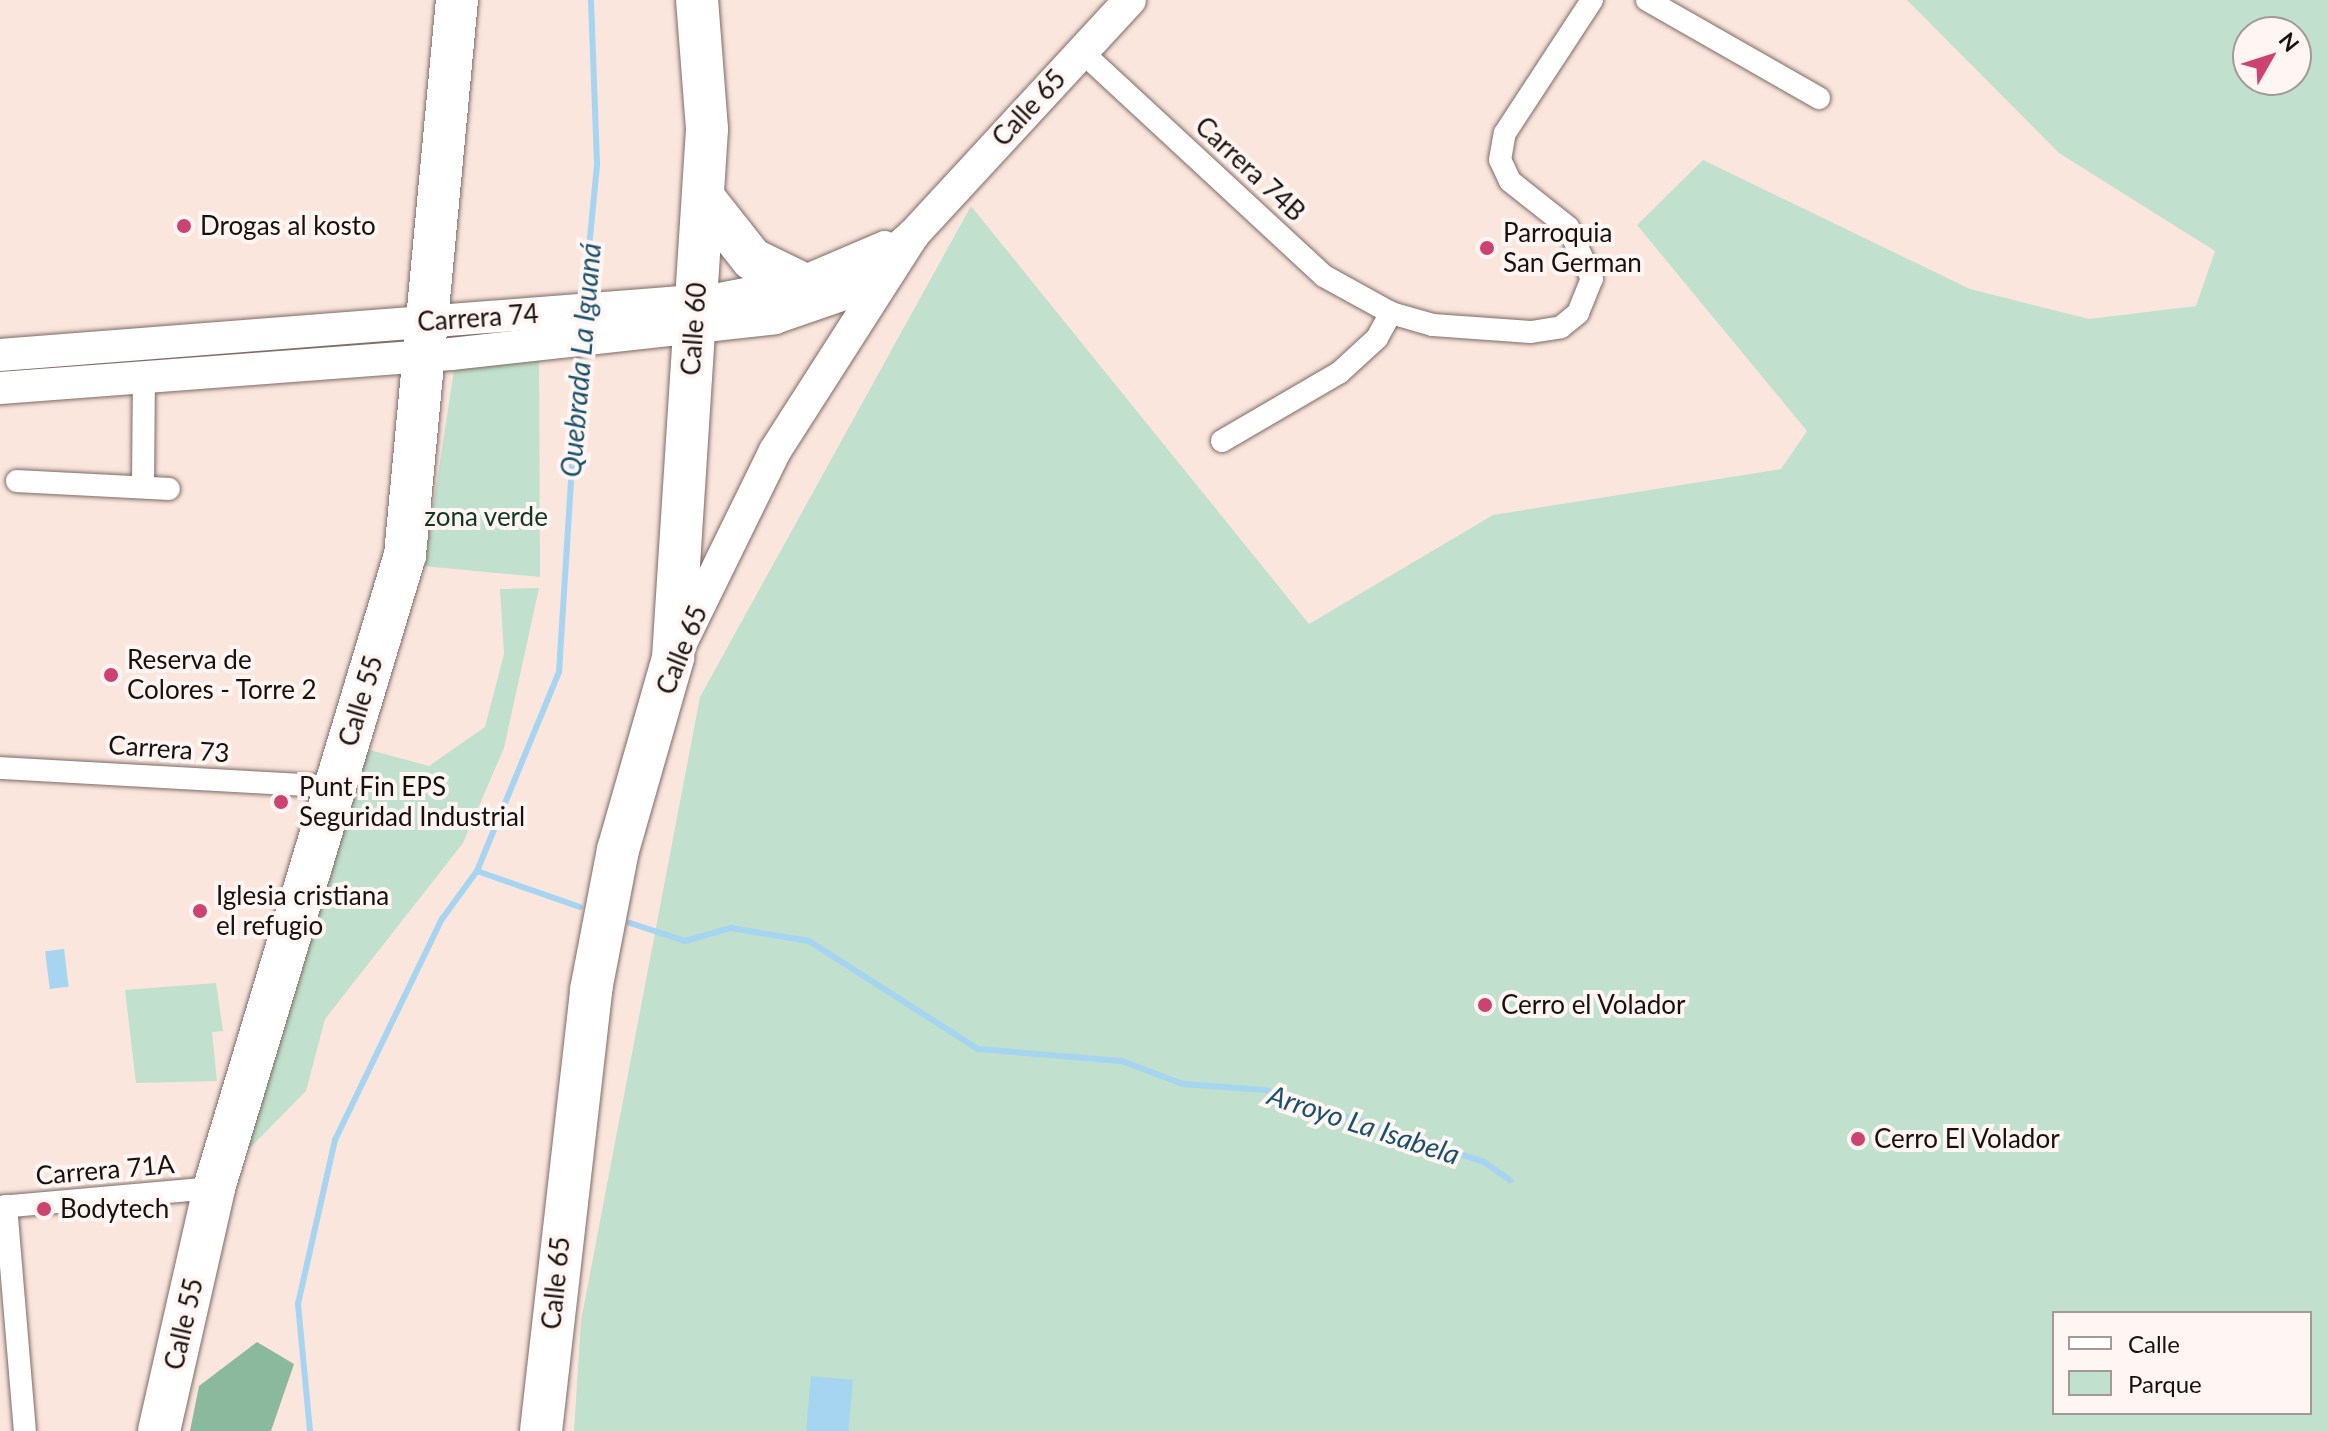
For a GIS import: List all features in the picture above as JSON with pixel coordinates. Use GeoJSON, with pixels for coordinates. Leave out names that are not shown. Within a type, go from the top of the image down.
{"type":"FeatureCollection","features":[{"type":"Feature","properties":{"kind":"highway","name":"Calle 55"},"geometry":{"type":"LineString","coordinates":[[159,1431],[214,1188],[405,555],[457,0]]}},
{"type":"Feature","properties":{"kind":"highway","name":"Calle 60"},"geometry":{"type":"LineString","coordinates":[[673,658],[675,317],[703,197],[707,129],[697,0]]}},
{"type":"Feature","properties":{"kind":"highway"},"geometry":{"type":"LineString","coordinates":[[703,197],[752,259],[801,283]]}},
{"type":"Feature","properties":{"kind":"highway","name":"Calle 65"},"geometry":{"type":"LineString","coordinates":[[541,1431],[591,990],[618,850],[673,658]]}},
{"type":"Feature","properties":{"kind":"street","name":"Calle 65"},"geometry":{"type":"LineString","coordinates":[[673,658],[775,451],[913,235],[1130,0]]}},
{"type":"Feature","properties":{"kind":"street","name":"Carrera 74B"},"geometry":{"type":"LineString","coordinates":[[1081,51],[1324,276],[1391,313],[1433,325],[1531,332],[1561,327],[1578,313],[1592,279],[1585,253],[1568,227],[1510,181],[1500,160],[1505,133],[1592,0]]}},
{"type":"Feature","properties":{"kind":"street"},"geometry":{"type":"LineString","coordinates":[[1647,0],[1819,98]]}},
{"type":"Feature","properties":{"kind":"street","name":"Carrera 74"},"geometry":{"type":"LineString","coordinates":[[0,355],[427,339],[526,346],[675,317],[801,283],[913,235]]}},
{"type":"Feature","properties":{"kind":"street","name":"Carrera 74"},"geometry":{"type":"LineString","coordinates":[[0,388],[144,376],[427,339],[527,314],[775,318],[847,293],[913,235]]}},
{"type":"Feature","properties":{"kind":"street"},"geometry":{"type":"LineString","coordinates":[[1222,441],[1339,373],[1377,338],[1391,313]]}},
{"type":"Feature","properties":{"kind":"street"},"geometry":{"type":"LineString","coordinates":[[143,485],[144,376]]}},
{"type":"Feature","properties":{"kind":"street"},"geometry":{"type":"LineString","coordinates":[[17,481],[143,485],[169,489]]}},
{"type":"Feature","properties":{"kind":"street","name":"Carrera 73"},"geometry":{"type":"LineString","coordinates":[[0,768],[335,787]]}},
{"type":"Feature","properties":{"kind":"street","name":"Carrera 71A"},"geometry":{"type":"LineString","coordinates":[[3,1207],[214,1188]]}},
{"type":"Feature","properties":{"kind":"street"},"geometry":{"type":"LineString","coordinates":[[3,1207],[25,1431]]}},
{"type":"Feature","properties":{"kind":"green space","name":"Cerro el Volador"},"geometry":{"type":"Polygon","coordinates":[[[1907,0],[2328,0],[2328,1431],[574,1431],[581,1321],[700,697],[971,206],[1309,624],[1493,515],[1781,469],[1807,431],[1637,225],[1703,160],[1970,289],[2089,319],[2196,306],[2215,251],[2059,153],[1907,0]]]}},
{"type":"Feature","properties":{"kind":"green space","name":"zona verde"},"geometry":{"type":"Polygon","coordinates":[[[539,359],[540,577],[424,566],[455,364],[539,359]]]}},
{"type":"Feature","properties":{"kind":"green space","name":"zona verde"},"geometry":{"type":"Polygon","coordinates":[[[539,588],[504,748],[463,843],[325,1019],[306,1091],[246,1152],[366,749],[429,766],[485,727],[504,654],[500,589],[539,588]]]}},
{"type":"Feature","properties":{"kind":"green space"},"geometry":{"type":"Polygon","coordinates":[[[216,983],[223,1031],[212,1032],[217,1081],[136,1083],[125,990],[216,983]]]}},
{"type":"Feature","properties":{"kind":"green space"},"geometry":{"type":"Polygon","coordinates":[[[257,1342],[294,1364],[271,1431],[190,1431],[199,1386],[257,1342]]]}},
{"type":"Feature","properties":{"kind":"water"},"geometry":{"type":"Polygon","coordinates":[[[64,949],[69,987],[50,989],[45,951],[64,949]]]}},
{"type":"Feature","properties":{"kind":"water"},"geometry":{"type":"Polygon","coordinates":[[[811,1376],[853,1380],[848,1431],[806,1431],[811,1376]]]}},
{"type":"Feature","properties":{"kind":"waterway","name":"Quebrada La Iguaná"},"geometry":{"type":"LineString","coordinates":[[584,300],[597,164],[591,0]]}},
{"type":"Feature","properties":{"kind":"waterway","name":"Quebrada La Iguaná"},"geometry":{"type":"LineString","coordinates":[[310,1431],[298,1304],[335,1140],[442,919],[477,871],[559,672],[579,351]]}},
{"type":"Feature","properties":{"kind":"waterway","name":"Arroyo La Isabela"},"geometry":{"type":"LineString","coordinates":[[477,871],[580,907]]}},
{"type":"Feature","properties":{"kind":"waterway","name":"Arroyo La Isabela"},"geometry":{"type":"LineString","coordinates":[[630,923],[685,941],[731,928],[809,941],[978,1049],[1122,1061],[1183,1084],[1265,1090],[1484,1162],[1510,1180]]}},
{"type":"Feature","properties":{"kind":"place","name":"Drogas al kosto"},"geometry":{"type":"Point","coordinates":[184,226]}},
{"type":"Feature","properties":{"kind":"place","name":"Parroquia San German"},"geometry":{"type":"Point","coordinates":[1487,248]}},
{"type":"Feature","properties":{"kind":"place","name":"Reserva de Colores - Torre 2"},"geometry":{"type":"Point","coordinates":[111,675]}},
{"type":"Feature","properties":{"kind":"place","name":"Punt Fin EPS Seguridad Industrial"},"geometry":{"type":"Point","coordinates":[281,802]}},
{"type":"Feature","properties":{"kind":"place","name":"Iglesia cristiana el refugio"},"geometry":{"type":"Point","coordinates":[200,911]}},
{"type":"Feature","properties":{"kind":"place","name":"Cerro el Volador"},"geometry":{"type":"Point","coordinates":[1485,1005]}},
{"type":"Feature","properties":{"kind":"place","name":"Cerro El Volador"},"geometry":{"type":"Point","coordinates":[1858,1139]}},
{"type":"Feature","properties":{"kind":"place","name":"Bodytech"},"geometry":{"type":"Point","coordinates":[44,1209]}}]}
